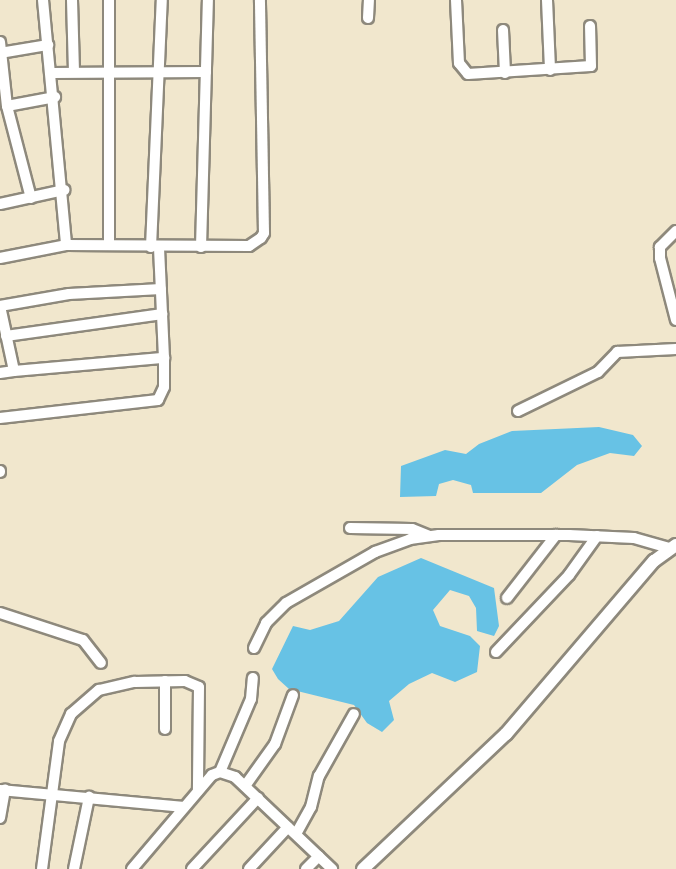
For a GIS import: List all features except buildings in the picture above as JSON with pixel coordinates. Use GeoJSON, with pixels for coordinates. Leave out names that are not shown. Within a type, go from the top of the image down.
{"type":"FeatureCollection","features":[{"type":"Feature","properties":{"kind":"main road"},"geometry":{"type":"LineString","coordinates":[[363,869],[506,734],[673,546]]}},
{"type":"Feature","properties":{"kind":"street"},"geometry":{"type":"LineString","coordinates":[[43,0],[64,190],[66,245]]}},
{"type":"Feature","properties":{"kind":"street"},"geometry":{"type":"LineString","coordinates":[[72,0],[74,72]]}},
{"type":"Feature","properties":{"kind":"street"},"geometry":{"type":"LineString","coordinates":[[109,0],[109,245]]}},
{"type":"Feature","properties":{"kind":"street"},"geometry":{"type":"LineString","coordinates":[[0,418],[152,404],[162,394],[162,314],[155,247],[162,0]]}},
{"type":"Feature","properties":{"kind":"street"},"geometry":{"type":"LineString","coordinates":[[201,247],[208,0]]}},
{"type":"Feature","properties":{"kind":"street"},"geometry":{"type":"LineString","coordinates":[[0,258],[66,245],[249,246],[264,233],[260,0]]}},
{"type":"Feature","properties":{"kind":"street"},"geometry":{"type":"LineString","coordinates":[[368,18],[369,0]]}},
{"type":"Feature","properties":{"kind":"street"},"geometry":{"type":"LineString","coordinates":[[456,0],[463,70],[476,75],[591,66],[590,26]]}},
{"type":"Feature","properties":{"kind":"street"},"geometry":{"type":"LineString","coordinates":[[547,0],[550,70]]}},
{"type":"Feature","properties":{"kind":"street"},"geometry":{"type":"LineString","coordinates":[[503,30],[505,73]]}},
{"type":"Feature","properties":{"kind":"street"},"geometry":{"type":"LineString","coordinates":[[0,41],[7,106],[31,198]]}},
{"type":"Feature","properties":{"kind":"street"},"geometry":{"type":"LineString","coordinates":[[0,53],[48,45]]}},
{"type":"Feature","properties":{"kind":"street"},"geometry":{"type":"LineString","coordinates":[[51,73],[109,70],[206,72]]}},
{"type":"Feature","properties":{"kind":"street"},"geometry":{"type":"LineString","coordinates":[[7,106],[55,97]]}},
{"type":"Feature","properties":{"kind":"street"},"geometry":{"type":"LineString","coordinates":[[0,204],[64,190]]}},
{"type":"Feature","properties":{"kind":"street"},"geometry":{"type":"LineString","coordinates":[[676,231],[660,247],[660,258],[676,320]]}},
{"type":"Feature","properties":{"kind":"street"},"geometry":{"type":"LineString","coordinates":[[14,371],[0,306],[69,293],[160,289]]}},
{"type":"Feature","properties":{"kind":"street"},"geometry":{"type":"LineString","coordinates":[[6,336],[162,314]]}},
{"type":"Feature","properties":{"kind":"street"},"geometry":{"type":"LineString","coordinates":[[518,411],[598,372],[617,352],[676,349]]}},
{"type":"Feature","properties":{"kind":"street"},"geometry":{"type":"LineString","coordinates":[[0,373],[164,358]]}},
{"type":"Feature","properties":{"kind":"street"},"geometry":{"type":"LineString","coordinates":[[350,528],[412,529],[430,536]]}},
{"type":"Feature","properties":{"kind":"street"},"geometry":{"type":"LineString","coordinates":[[507,598],[556,535]]}},
{"type":"Feature","properties":{"kind":"street"},"geometry":{"type":"LineString","coordinates":[[254,648],[266,624],[286,603],[376,552],[430,536],[597,536],[634,538],[673,546]]}},
{"type":"Feature","properties":{"kind":"street"},"geometry":{"type":"LineString","coordinates":[[496,652],[569,575],[597,536]]}},
{"type":"Feature","properties":{"kind":"street"},"geometry":{"type":"LineString","coordinates":[[0,613],[83,640],[101,663]]}},
{"type":"Feature","properties":{"kind":"street"},"geometry":{"type":"LineString","coordinates":[[132,869],[198,791],[220,772],[251,699],[253,678]]}},
{"type":"Feature","properties":{"kind":"street"},"geometry":{"type":"LineString","coordinates":[[43,869],[52,794],[65,723],[87,697],[115,685],[165,681],[193,683],[201,695],[198,791]]}},
{"type":"Feature","properties":{"kind":"street"},"geometry":{"type":"LineString","coordinates":[[165,681],[165,729]]}},
{"type":"Feature","properties":{"kind":"street"},"geometry":{"type":"LineString","coordinates":[[245,786],[275,744],[293,695]]}},
{"type":"Feature","properties":{"kind":"street"},"geometry":{"type":"LineString","coordinates":[[249,869],[292,830],[311,807],[319,776],[354,713]]}},
{"type":"Feature","properties":{"kind":"street"},"geometry":{"type":"LineString","coordinates":[[220,772],[245,786],[332,869]]}},
{"type":"Feature","properties":{"kind":"street"},"geometry":{"type":"LineString","coordinates":[[0,818],[3,790],[184,807]]}},
{"type":"Feature","properties":{"kind":"street"},"geometry":{"type":"LineString","coordinates":[[74,869],[89,797]]}},
{"type":"Feature","properties":{"kind":"street"},"geometry":{"type":"LineString","coordinates":[[192,869],[258,798]]}},
{"type":"Feature","properties":{"kind":"street"},"geometry":{"type":"LineString","coordinates":[[306,869],[319,856]]}},
{"type":"Feature","properties":{"kind":"water"},"geometry":{"type":"Polygon","coordinates":[[[599,427],[633,435],[642,446],[634,456],[610,453],[577,465],[541,493],[473,493],[471,485],[453,480],[439,484],[436,496],[400,497],[401,466],[445,450],[466,454],[479,444],[512,431],[599,427]]]}},
{"type":"Feature","properties":{"kind":"water"},"geometry":{"type":"Polygon","coordinates":[[[421,558],[494,588],[499,626],[494,636],[477,631],[476,608],[469,596],[450,590],[433,610],[440,626],[470,636],[480,646],[477,672],[455,682],[432,673],[409,684],[389,701],[394,720],[382,732],[367,723],[354,705],[289,689],[278,679],[272,669],[293,626],[310,630],[339,621],[378,577],[421,558]]]}}]}
